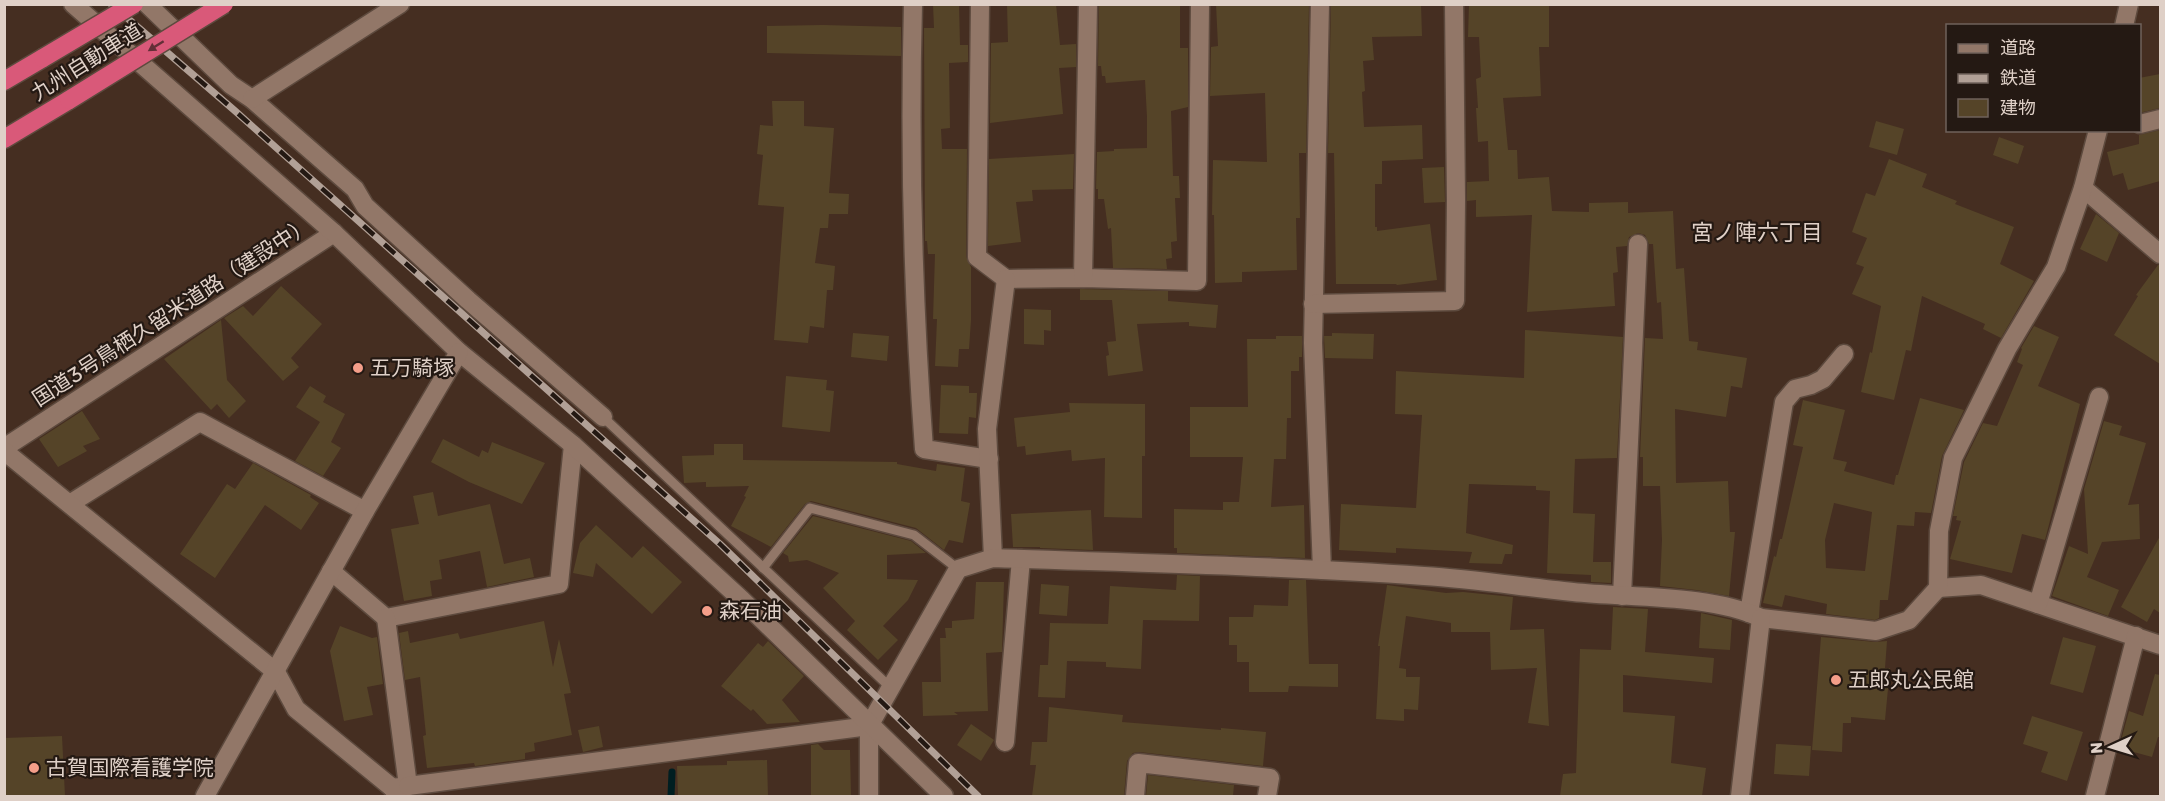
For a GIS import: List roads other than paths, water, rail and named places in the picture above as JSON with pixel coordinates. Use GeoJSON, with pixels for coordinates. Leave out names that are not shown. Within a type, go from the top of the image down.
{"type":"FeatureCollection","features":[{"type":"Feature","properties":{"kind":"highway","name":"九州自動車道"},"geometry":{"type":"LineString","coordinates":[[4,81],[134,4]]}},
{"type":"Feature","properties":{"kind":"highway","name":"九州自動車道"},"geometry":{"type":"LineString","coordinates":[[4,139],[224,4]]}},
{"type":"Feature","properties":{"kind":"street"},"geometry":{"type":"LineString","coordinates":[[73,4],[333,233],[459,352],[573,445],[742,600],[869,726],[944,796]]}},
{"type":"Feature","properties":{"kind":"street"},"geometry":{"type":"LineString","coordinates":[[147,4],[231,85],[252,99],[355,189],[366,206],[603,417]]}},
{"type":"Feature","properties":{"kind":"street"},"geometry":{"type":"LineString","coordinates":[[252,99],[400,4]]}},
{"type":"Feature","properties":{"kind":"street"},"geometry":{"type":"LineString","coordinates":[[914,4],[910,141],[916,346],[924,449],[989,459]]}},
{"type":"Feature","properties":{"kind":"street"},"geometry":{"type":"LineString","coordinates":[[980,4],[977,257],[1006,279],[1083,278],[1197,281],[1200,4]]}},
{"type":"Feature","properties":{"kind":"street"},"geometry":{"type":"LineString","coordinates":[[1083,278],[1088,4]]}},
{"type":"Feature","properties":{"kind":"street"},"geometry":{"type":"LineString","coordinates":[[1320,4],[1313,343],[1322,570]]}},
{"type":"Feature","properties":{"kind":"street"},"geometry":{"type":"LineString","coordinates":[[1313,304],[1455,301],[1454,4]]}},
{"type":"Feature","properties":{"kind":"street"},"geometry":{"type":"LineString","coordinates":[[2124,24],[2129,4]]}},
{"type":"Feature","properties":{"kind":"street"},"geometry":{"type":"LineString","coordinates":[[2141,124],[2160,119]]}},
{"type":"Feature","properties":{"kind":"street"},"geometry":{"type":"LineString","coordinates":[[869,796],[869,726],[958,569],[993,558],[1426,576],[1714,604],[1755,615],[1876,631],[1909,620],[1938,588],[1939,531],[1953,458],[2007,349],[2056,267],[2102,132]]}},
{"type":"Feature","properties":{"kind":"street"},"geometry":{"type":"LineString","coordinates":[[2083,188],[2160,254]]}},
{"type":"Feature","properties":{"kind":"street","name":"国道3号鳥栖久留米道路（建設中）"},"geometry":{"type":"LineString","coordinates":[[4,449],[333,233]]}},
{"type":"Feature","properties":{"kind":"street"},"geometry":{"type":"LineString","coordinates":[[1622,596],[1638,244]]}},
{"type":"Feature","properties":{"kind":"street"},"geometry":{"type":"LineString","coordinates":[[993,558],[987,429],[1006,279]]}},
{"type":"Feature","properties":{"kind":"street"},"geometry":{"type":"LineString","coordinates":[[205,796],[365,511],[459,352]]}},
{"type":"Feature","properties":{"kind":"street"},"geometry":{"type":"LineString","coordinates":[[1740,796],[1755,615],[1784,402],[1795,389],[1823,379],[1844,354]]}},
{"type":"Feature","properties":{"kind":"street"},"geometry":{"type":"LineString","coordinates":[[2038,604],[2100,397]]}},
{"type":"Feature","properties":{"kind":"street"},"geometry":{"type":"LineString","coordinates":[[71,504],[200,422],[365,511]]}},
{"type":"Feature","properties":{"kind":"street"},"geometry":{"type":"LineString","coordinates":[[386,618],[559,584],[573,445]]}},
{"type":"Feature","properties":{"kind":"street"},"geometry":{"type":"LineString","coordinates":[[4,449],[276,672],[296,709],[401,790],[464,787],[869,726]]}},
{"type":"Feature","properties":{"kind":"street"},"geometry":{"type":"LineString","coordinates":[[1005,742],[1021,559]]}},
{"type":"Feature","properties":{"kind":"street"},"geometry":{"type":"LineString","coordinates":[[331,571],[386,618],[401,790]]}},
{"type":"Feature","properties":{"kind":"street"},"geometry":{"type":"LineString","coordinates":[[1938,588],[1981,585],[2160,645]]}},
{"type":"Feature","properties":{"kind":"street"},"geometry":{"type":"LineString","coordinates":[[2095,796],[2136,636]]}},
{"type":"Feature","properties":{"kind":"street"},"geometry":{"type":"LineString","coordinates":[[1135,796],[1138,763],[1270,778],[1268,796]]}},
{"type":"Feature","properties":{"kind":"lane"},"geometry":{"type":"LineString","coordinates":[[4,148],[69,100]]}},
{"type":"Feature","properties":{"kind":"lane"},"geometry":{"type":"LineString","coordinates":[[603,417],[891,688]]}},
{"type":"Feature","properties":{"kind":"lane"},"geometry":{"type":"LineString","coordinates":[[763,568],[810,508],[914,536],[958,569]]}},
{"type":"Feature","properties":{"kind":"waterway"},"geometry":{"type":"LineString","coordinates":[[671,796],[672,772]]}},
{"type":"Feature","properties":{"kind":"railway"},"geometry":{"type":"LineString","coordinates":[[111,4],[234,110],[720,544],[978,796]]}},
{"type":"Feature","properties":{"kind":"place","name":"五万騎塚"},"geometry":{"type":"Point","coordinates":[358,368]}},
{"type":"Feature","properties":{"kind":"place","name":"森石油"},"geometry":{"type":"Point","coordinates":[707,611]}},
{"type":"Feature","properties":{"kind":"place","name":"五郎丸公民館"},"geometry":{"type":"Point","coordinates":[1836,680]}},
{"type":"Feature","properties":{"kind":"place","name":"古賀国際看護学院"},"geometry":{"type":"Point","coordinates":[34,768]}},
{"type":"Feature","properties":{"kind":"district","name":"宮ノ陣六丁目"},"geometry":{"type":"Point","coordinates":[1757,232]}}]}
